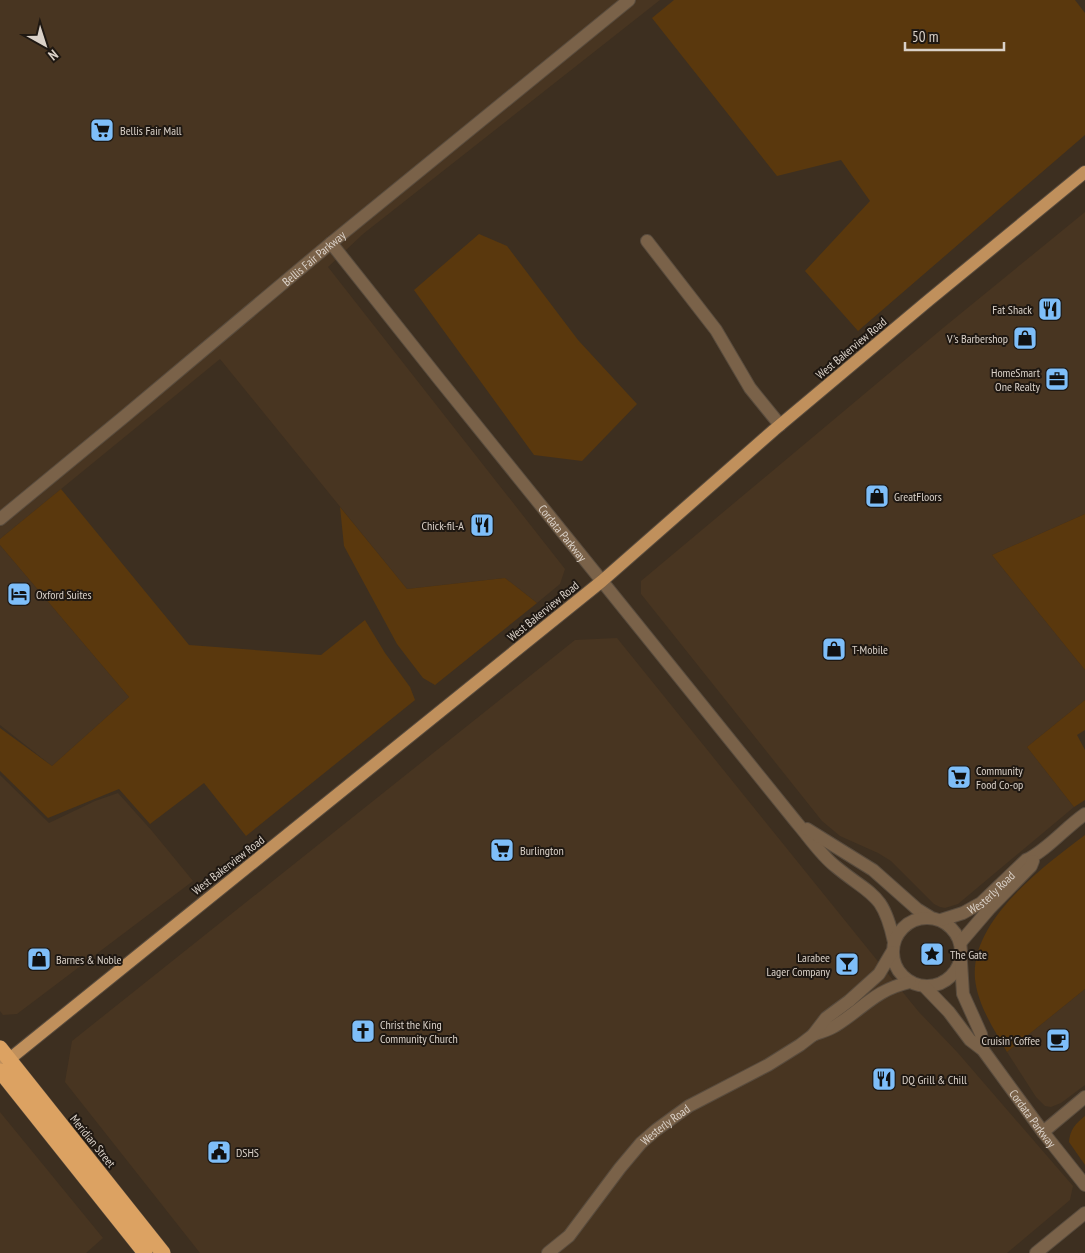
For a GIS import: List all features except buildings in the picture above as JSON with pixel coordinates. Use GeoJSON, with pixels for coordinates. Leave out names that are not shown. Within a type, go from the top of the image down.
{"type":"FeatureCollection","features":[{"type":"Feature","properties":{"kind":"highway"},"geometry":{"type":"LineString","coordinates":[[2,1061],[145,1253]]}},
{"type":"Feature","properties":{"kind":"highway","name":"Meridian Street"},"geometry":{"type":"LineString","coordinates":[[2,1061],[163,1253]]}},
{"type":"Feature","properties":{"kind":"main road","name":"West Bakerview Road"},"geometry":{"type":"LineString","coordinates":[[2,1061],[602,581],[780,425],[1085,172]]}},
{"type":"Feature","properties":{"kind":"street","name":"Bellis Fair Parkway"},"geometry":{"type":"LineString","coordinates":[[0,519],[132,411],[331,242],[629,0]]}},
{"type":"Feature","properties":{"kind":"street"},"geometry":{"type":"LineString","coordinates":[[646,241],[716,330],[750,388],[780,425]]}},
{"type":"Feature","properties":{"kind":"street","name":"Cordata Parkway"},"geometry":{"type":"LineString","coordinates":[[331,242],[797,822],[834,866],[876,897],[888,917],[893,947]]}},
{"type":"Feature","properties":{"kind":"street","name":"Westerly Road"},"geometry":{"type":"LineString","coordinates":[[936,919],[963,913],[981,903],[1026,860],[1035,856],[1066,828],[1085,814]]}},
{"type":"Feature","properties":{"kind":"street","name":"Cordata Parkway"},"geometry":{"type":"LineString","coordinates":[[797,822],[873,870],[916,909],[936,919]]}},
{"type":"Feature","properties":{"kind":"street","name":"Westerly Road"},"geometry":{"type":"LineString","coordinates":[[960,943],[990,908],[1031,866],[1035,856]]}},
{"type":"Feature","properties":{"kind":"street"},"geometry":{"type":"LineString","coordinates":[[918,918],[936,919],[950,926],[956,933],[960,943],[961,958],[958,968],[944,982],[934,986],[924,986],[910,982],[897,970],[893,947],[899,931],[908,923],[918,918]]}},
{"type":"Feature","properties":{"kind":"street","name":"Westerly Road"},"geometry":{"type":"LineString","coordinates":[[813,1035],[826,1018],[849,1001],[879,974],[893,947]]}},
{"type":"Feature","properties":{"kind":"street","name":"Cordata Parkway"},"geometry":{"type":"LineString","coordinates":[[961,958],[963,994],[981,1034],[983,1050]]}},
{"type":"Feature","properties":{"kind":"street","name":"Westerly Road"},"geometry":{"type":"LineString","coordinates":[[548,1253],[569,1236],[620,1168],[641,1143],[656,1130],[689,1106],[775,1061],[813,1035],[834,1027],[878,994],[893,986],[910,982]]}},
{"type":"Feature","properties":{"kind":"street","name":"Cordata Parkway"},"geometry":{"type":"LineString","coordinates":[[924,986],[946,1008],[970,1040],[983,1050],[1043,1132],[1085,1185]]}},
{"type":"Feature","properties":{"kind":"street"},"geometry":{"type":"LineString","coordinates":[[1043,1132],[1085,1097]]}},
{"type":"Feature","properties":{"kind":"street"},"geometry":{"type":"LineString","coordinates":[[1036,1253],[1085,1213]]}},
{"type":"Feature","properties":{"kind":"shaded area","name":"Bellis Fair Mall"},"geometry":{"type":"Polygon","coordinates":[[[0,0],[660,0],[363,234],[328,267],[565,569],[560,584],[537,603],[505,578],[407,589],[220,359],[0,539],[0,0]]]}},
{"type":"Feature","properties":{"kind":"shaded area"},"geometry":{"type":"Polygon","coordinates":[[[674,0],[1075,0],[1085,13],[1085,135],[858,331],[805,271],[870,201],[841,160],[777,176],[652,18],[674,0]]]}},
{"type":"Feature","properties":{"kind":"shaded area"},"geometry":{"type":"Polygon","coordinates":[[[1085,212],[1085,514],[992,555],[1085,670],[1085,700],[1027,747],[1074,807],[958,904],[945,908],[940,907],[934,904],[891,861],[840,836],[822,821],[641,594],[641,581],[943,328],[1085,212]]]}},
{"type":"Feature","properties":{"kind":"shaded area"},"geometry":{"type":"Polygon","coordinates":[[[479,234],[507,246],[578,340],[637,404],[582,461],[534,455],[414,290],[479,234]]]}},
{"type":"Feature","properties":{"kind":"shaded area"},"geometry":{"type":"Polygon","coordinates":[[[61,489],[189,645],[321,655],[365,620],[385,653],[410,687],[415,700],[246,836],[204,783],[150,824],[119,789],[48,818],[0,771],[0,728],[52,766],[129,697],[0,545],[0,539],[61,489]]]}},
{"type":"Feature","properties":{"kind":"shaded area"},"geometry":{"type":"Polygon","coordinates":[[[340,507],[407,589],[505,578],[537,603],[435,685],[423,678],[397,644],[344,546],[340,507]]]}},
{"type":"Feature","properties":{"kind":"shaded area"},"geometry":{"type":"Polygon","coordinates":[[[1085,514],[1085,670],[992,555],[1085,514]]]}},
{"type":"Feature","properties":{"kind":"shaded area"},"geometry":{"type":"Polygon","coordinates":[[[0,545],[129,697],[52,766],[0,725],[0,545]]]}},
{"type":"Feature","properties":{"kind":"shaded area"},"geometry":{"type":"Polygon","coordinates":[[[617,638],[918,1011],[958,1053],[1073,1186],[1070,1200],[1007,1253],[200,1253],[65,1082],[72,1041],[575,640],[617,638]]]}},
{"type":"Feature","properties":{"kind":"shaded area"},"geometry":{"type":"Polygon","coordinates":[[[1085,700],[1085,730],[1077,735],[1085,750],[1085,800],[1074,807],[1027,747],[1085,700]]]}},
{"type":"Feature","properties":{"kind":"shaded area"},"geometry":{"type":"Polygon","coordinates":[[[0,775],[49,823],[95,801],[118,793],[193,881],[17,1014],[3,1015],[0,1011],[0,775]]]}},
{"type":"Feature","properties":{"kind":"shaded area"},"geometry":{"type":"Polygon","coordinates":[[[1085,835],[1085,989],[1007,1052],[979,999],[975,979],[977,957],[984,936],[1013,896],[1050,862],[1085,835]]]}},
{"type":"Feature","properties":{"kind":"shaded area"},"geometry":{"type":"Polygon","coordinates":[[[1085,989],[1085,1085],[1061,1103],[1051,1107],[1045,1106],[1036,1097],[1007,1052],[1085,989]]]}},
{"type":"Feature","properties":{"kind":"shaded area"},"geometry":{"type":"Polygon","coordinates":[[[0,1112],[103,1238],[86,1253],[0,1253],[0,1112]]]}},
{"type":"Feature","properties":{"kind":"shaded area"},"geometry":{"type":"Polygon","coordinates":[[[1085,1116],[1085,1165],[1069,1142],[1074,1128],[1085,1116]]]}},
{"type":"Feature","properties":{"kind":"place","name":"Bellis Fair Mall"},"geometry":{"type":"Point","coordinates":[102,130]}},
{"type":"Feature","properties":{"kind":"place","name":"Fat Shack"},"geometry":{"type":"Point","coordinates":[1050,309]}},
{"type":"Feature","properties":{"kind":"place","name":"V's Barbershop"},"geometry":{"type":"Point","coordinates":[1025,338]}},
{"type":"Feature","properties":{"kind":"place","name":"HomeSmart One Realty"},"geometry":{"type":"Point","coordinates":[1057,379]}},
{"type":"Feature","properties":{"kind":"place","name":"GreatFloors"},"geometry":{"type":"Point","coordinates":[877,496]}},
{"type":"Feature","properties":{"kind":"place","name":"Chick-fil-A"},"geometry":{"type":"Point","coordinates":[482,525]}},
{"type":"Feature","properties":{"kind":"place","name":"Oxford Suites"},"geometry":{"type":"Point","coordinates":[19,594]}},
{"type":"Feature","properties":{"kind":"place","name":"T-Mobile"},"geometry":{"type":"Point","coordinates":[834,649]}},
{"type":"Feature","properties":{"kind":"place","name":"Community Food Co-op"},"geometry":{"type":"Point","coordinates":[959,777]}},
{"type":"Feature","properties":{"kind":"place","name":"Burlington"},"geometry":{"type":"Point","coordinates":[502,850]}},
{"type":"Feature","properties":{"kind":"place","name":"The Gate"},"geometry":{"type":"Point","coordinates":[932,954]}},
{"type":"Feature","properties":{"kind":"place","name":"Barnes & Noble"},"geometry":{"type":"Point","coordinates":[39,959]}},
{"type":"Feature","properties":{"kind":"place","name":"Larabee Lager Company"},"geometry":{"type":"Point","coordinates":[847,964]}},
{"type":"Feature","properties":{"kind":"place","name":"Christ the King Community Church"},"geometry":{"type":"Point","coordinates":[363,1031]}},
{"type":"Feature","properties":{"kind":"place","name":"Cruisin' Coffee"},"geometry":{"type":"Point","coordinates":[1058,1040]}},
{"type":"Feature","properties":{"kind":"place","name":"DQ Grill & Chill"},"geometry":{"type":"Point","coordinates":[884,1079]}},
{"type":"Feature","properties":{"kind":"place","name":"DSHS"},"geometry":{"type":"Point","coordinates":[219,1152]}}]}
